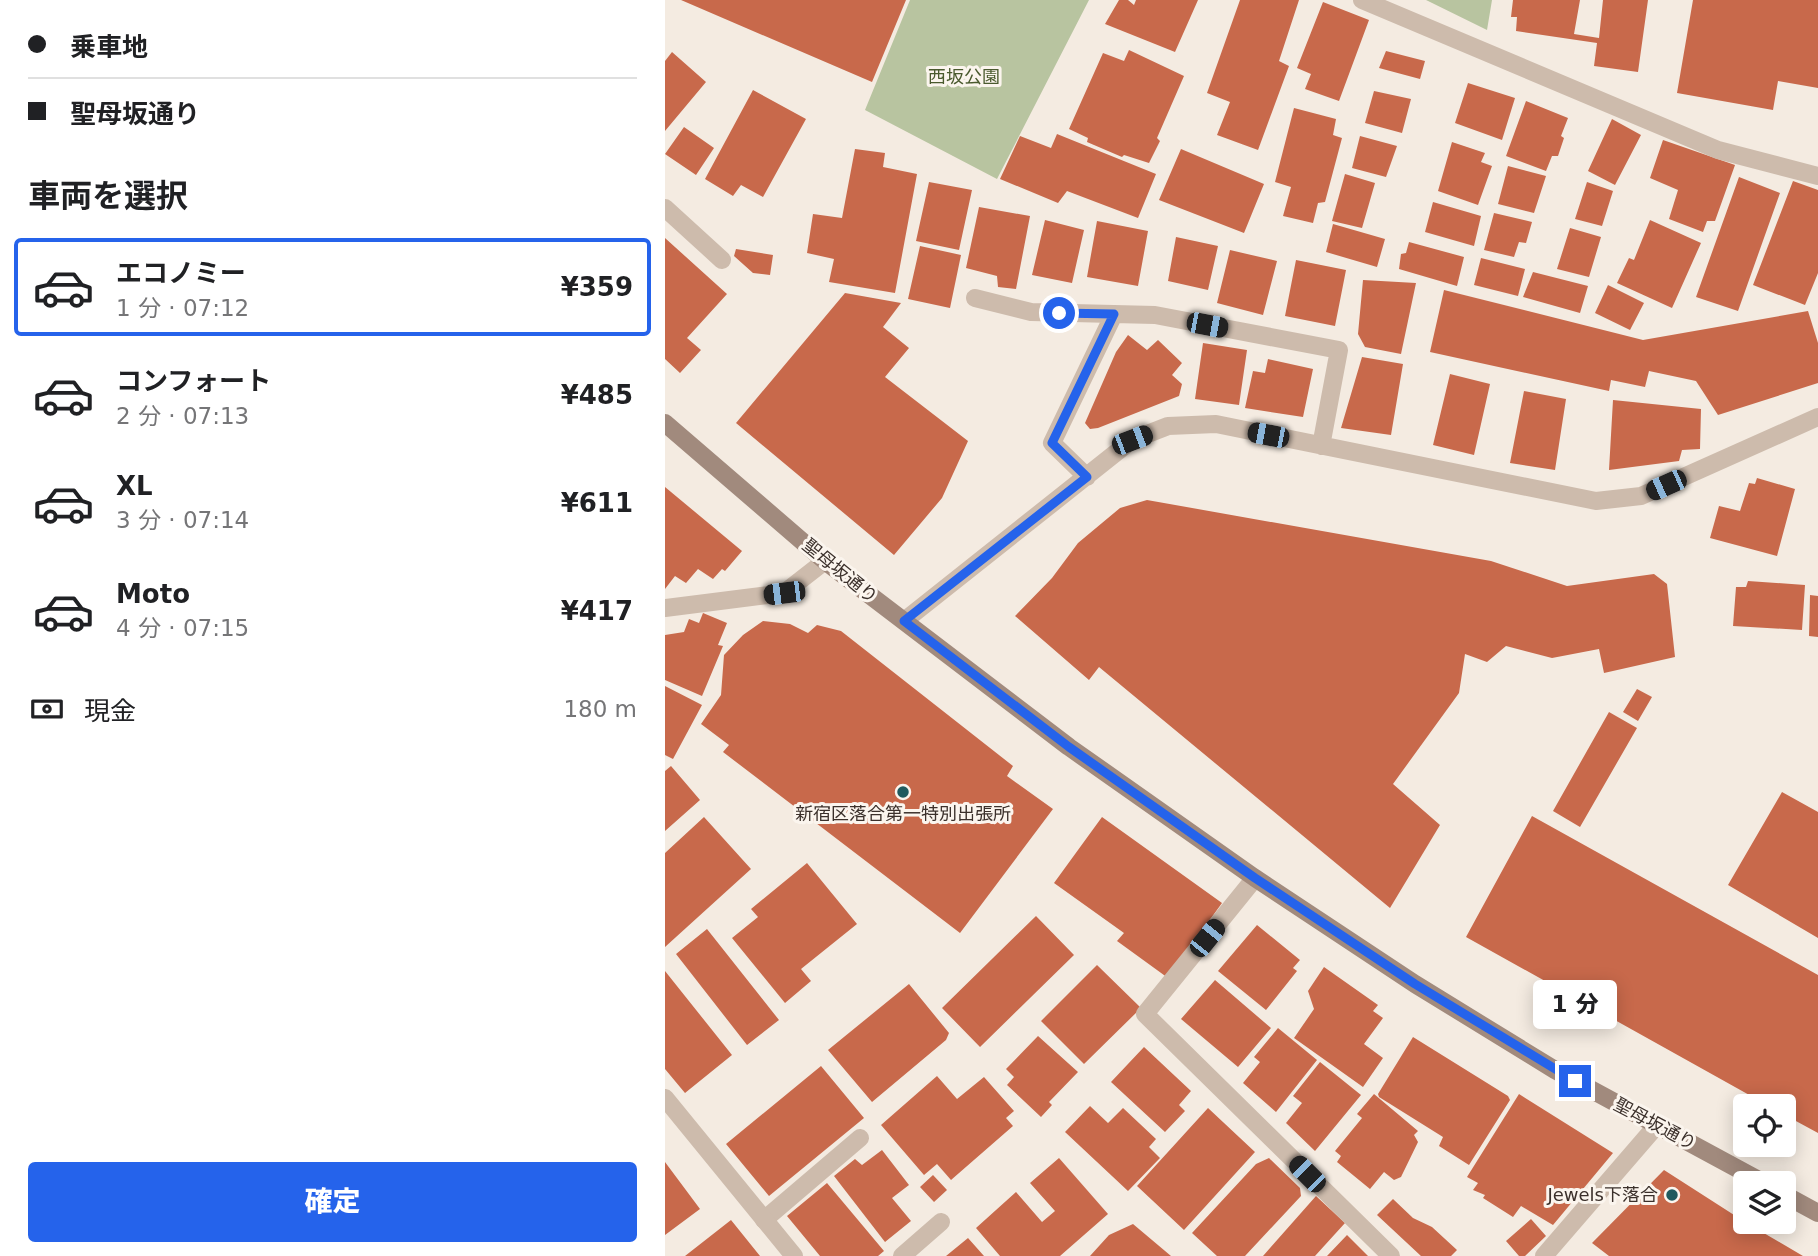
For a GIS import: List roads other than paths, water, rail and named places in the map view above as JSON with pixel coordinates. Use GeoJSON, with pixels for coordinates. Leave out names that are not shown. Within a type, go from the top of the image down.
{"type":"FeatureCollection","features":[{"type":"Feature","properties":{"kind":"street"},"geometry":{"type":"LineString","coordinates":[[1362,0],[1717,150],[1818,176]]}},
{"type":"Feature","properties":{"kind":"street"},"geometry":{"type":"LineString","coordinates":[[665,208],[722,260]]}},
{"type":"Feature","properties":{"kind":"street"},"geometry":{"type":"LineString","coordinates":[[975,298],[1031,312],[1155,315],[1339,350],[1321,446]]}},
{"type":"Feature","properties":{"kind":"street"},"geometry":{"type":"LineString","coordinates":[[1087,477],[1052,443],[1114,314]]}},
{"type":"Feature","properties":{"kind":"street"},"geometry":{"type":"LineString","coordinates":[[904,621],[1132,440],[1168,426],[1216,424],[1596,501],[1641,496],[1818,417]]}},
{"type":"Feature","properties":{"kind":"street","name":"聖母坂通り"},"geometry":{"type":"LineString","coordinates":[[665,423],[825,561],[1069,747],[1255,878],[1415,984],[1555,1070],[1742,1171]]}},
{"type":"Feature","properties":{"kind":"street"},"geometry":{"type":"LineString","coordinates":[[665,608],[784,593],[825,561]]}},
{"type":"Feature","properties":{"kind":"street"},"geometry":{"type":"LineString","coordinates":[[1255,878],[1145,1014],[1391,1256]]}},
{"type":"Feature","properties":{"kind":"street"},"geometry":{"type":"LineString","coordinates":[[665,1098],[794,1256]]}},
{"type":"Feature","properties":{"kind":"street"},"geometry":{"type":"LineString","coordinates":[[1544,1256],[1657,1125]]}},
{"type":"Feature","properties":{"kind":"street"},"geometry":{"type":"LineString","coordinates":[[764,1220],[860,1138]]}},
{"type":"Feature","properties":{"kind":"street"},"geometry":{"type":"LineString","coordinates":[[1796,1201],[1818,1213]]}},
{"type":"Feature","properties":{"kind":"street"},"geometry":{"type":"LineString","coordinates":[[902,1256],[941,1222]]}},
{"type":"Feature","properties":{"kind":"place","name":"新宿区落合第一特別出張所"},"geometry":{"type":"Point","coordinates":[903,792]}},
{"type":"Feature","properties":{"kind":"place","name":"Jewels下落合"},"geometry":{"type":"Point","coordinates":[1672,1195]}},
{"type":"Feature","properties":{"kind":"park label","name":"西坂公園"},"geometry":{"type":"Point","coordinates":[964,77]}}]}
